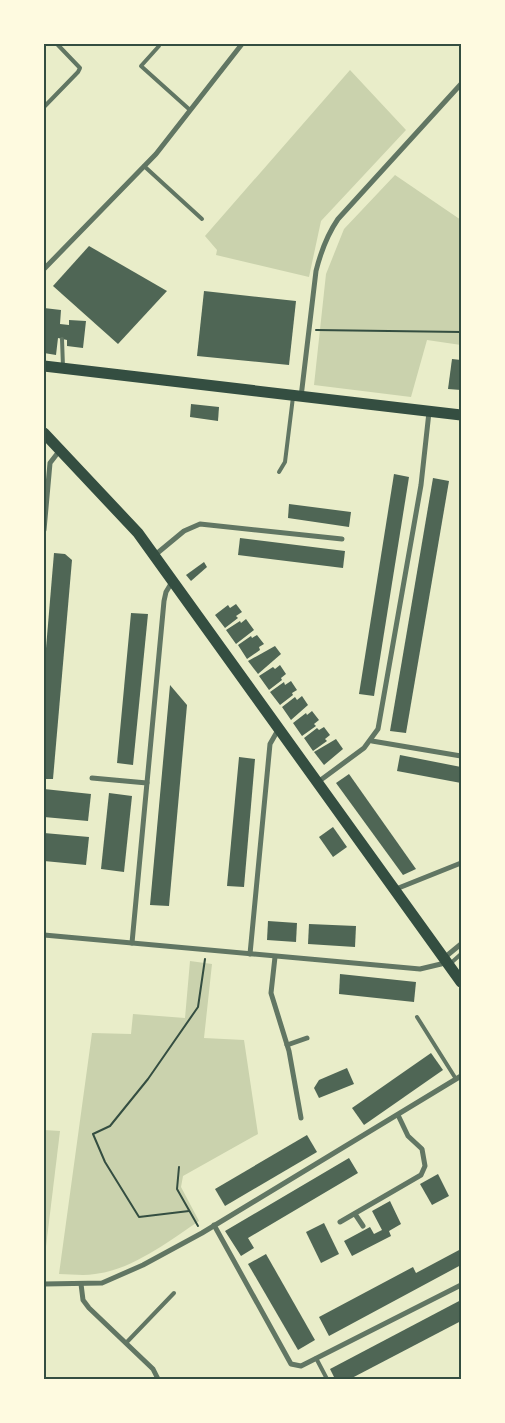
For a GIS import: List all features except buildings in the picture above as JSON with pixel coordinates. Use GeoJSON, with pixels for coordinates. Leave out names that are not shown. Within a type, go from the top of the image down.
{"type":"FeatureCollection","features":[{"type":"Feature","properties":{"kind":"main road"},"geometry":{"type":"LineString","coordinates":[[44,366],[297,397],[461,414]]}},
{"type":"Feature","properties":{"kind":"main road"},"geometry":{"type":"LineString","coordinates":[[44,433],[118,511],[174,581],[461,982]]}},
{"type":"Feature","properties":{"kind":"street"},"geometry":{"type":"LineString","coordinates":[[44,269],[144,166],[242,44]]}},
{"type":"Feature","properties":{"kind":"street"},"geometry":{"type":"LineString","coordinates":[[297,397],[320,254],[330,231],[338,218],[461,84]]}},
{"type":"Feature","properties":{"kind":"street"},"geometry":{"type":"LineString","coordinates":[[318,782],[372,741],[378,729],[421,485],[429,411]]}},
{"type":"Feature","properties":{"kind":"street"},"geometry":{"type":"LineString","coordinates":[[44,530],[50,463],[60,450]]}},
{"type":"Feature","properties":{"kind":"street"},"geometry":{"type":"LineString","coordinates":[[154,555],[184,530],[200,524],[342,539]]}},
{"type":"Feature","properties":{"kind":"street"},"geometry":{"type":"LineString","coordinates":[[132,943],[164,601],[166,592],[174,581]]}},
{"type":"Feature","properties":{"kind":"street"},"geometry":{"type":"LineString","coordinates":[[250,954],[270,744],[280,729]]}},
{"type":"Feature","properties":{"kind":"street"},"geometry":{"type":"LineString","coordinates":[[372,741],[461,756]]}},
{"type":"Feature","properties":{"kind":"street"},"geometry":{"type":"LineString","coordinates":[[92,778],[147,783]]}},
{"type":"Feature","properties":{"kind":"street"},"geometry":{"type":"LineString","coordinates":[[396,889],[461,863]]}},
{"type":"Feature","properties":{"kind":"street"},"geometry":{"type":"LineString","coordinates":[[44,936],[420,969],[446,961],[461,944]]}},
{"type":"Feature","properties":{"kind":"street"},"geometry":{"type":"LineString","coordinates":[[275,957],[271,993],[287,1045],[301,1118]]}},
{"type":"Feature","properties":{"kind":"street"},"geometry":{"type":"LineString","coordinates":[[287,1045],[307,1038]]}},
{"type":"Feature","properties":{"kind":"street"},"geometry":{"type":"LineString","coordinates":[[44,1284],[106,1282],[120,1276],[202,1233],[459,1077]]}},
{"type":"Feature","properties":{"kind":"street"},"geometry":{"type":"LineString","coordinates":[[340,1222],[421,1175],[425,1166],[422,1149],[408,1136],[398,1115]]}},
{"type":"Feature","properties":{"kind":"street"},"geometry":{"type":"LineString","coordinates":[[355,1214],[362,1226]]}},
{"type":"Feature","properties":{"kind":"street"},"geometry":{"type":"LineString","coordinates":[[214,1225],[290,1364],[295,1366],[301,1366],[461,1284]]}},
{"type":"Feature","properties":{"kind":"street"},"geometry":{"type":"LineString","coordinates":[[81,1284],[84,1300],[89,1308],[153,1369],[158,1379]]}},
{"type":"Feature","properties":{"kind":"lane"},"geometry":{"type":"LineString","coordinates":[[44,107],[80,68],[57,44]]}},
{"type":"Feature","properties":{"kind":"lane"},"geometry":{"type":"LineString","coordinates":[[159,46],[141,66],[190,110]]}},
{"type":"Feature","properties":{"kind":"lane"},"geometry":{"type":"LineString","coordinates":[[144,166],[202,219]]}},
{"type":"Feature","properties":{"kind":"lane"},"geometry":{"type":"LineString","coordinates":[[62,339],[64,369]]}},
{"type":"Feature","properties":{"kind":"lane"},"geometry":{"type":"LineString","coordinates":[[279,472],[284,462],[297,397]]}},
{"type":"Feature","properties":{"kind":"lane"},"geometry":{"type":"LineString","coordinates":[[446,961],[461,954]]}},
{"type":"Feature","properties":{"kind":"lane"},"geometry":{"type":"LineString","coordinates":[[417,1017],[459,1077]]}},
{"type":"Feature","properties":{"kind":"lane"},"geometry":{"type":"LineString","coordinates":[[126,1343],[174,1293]]}},
{"type":"Feature","properties":{"kind":"lane"},"geometry":{"type":"LineString","coordinates":[[316,1358],[327,1379]]}},
{"type":"Feature","properties":{"kind":"path"},"geometry":{"type":"LineString","coordinates":[[309,330],[461,332]]}},
{"type":"Feature","properties":{"kind":"path"},"geometry":{"type":"LineString","coordinates":[[189,1210],[139,1217],[106,1162],[93,1134],[110,1126],[148,1079],[198,1007],[206,950]]}},
{"type":"Feature","properties":{"kind":"path"},"geometry":{"type":"LineString","coordinates":[[179,1167],[177,1188],[202,1233]]}},
{"type":"Feature","properties":{"kind":"path"},"geometry":{"type":"LineString","coordinates":[[173,1177],[178,1177]]}},
{"type":"Feature","properties":{"kind":"green space"},"geometry":{"type":"Polygon","coordinates":[[[350,70],[406,130],[321,221],[309,277],[216,255],[217,250],[205,236],[350,70]]]}},
{"type":"Feature","properties":{"kind":"green space"},"geometry":{"type":"Polygon","coordinates":[[[395,175],[461,220],[461,345],[427,340],[411,397],[314,385],[326,274],[344,229],[395,175]]]}},
{"type":"Feature","properties":{"kind":"green space"},"geometry":{"type":"Polygon","coordinates":[[[190,961],[212,964],[204,1038],[244,1040],[258,1134],[183,1176],[181,1187],[199,1221],[150,1254],[123,1267],[90,1275],[59,1274],[92,1033],[131,1034],[133,1014],[185,1018],[190,961]]]}},
{"type":"Feature","properties":{"kind":"green space"},"geometry":{"type":"Polygon","coordinates":[[[44,1130],[60,1131],[44,1263],[44,1130]]]}}]}
